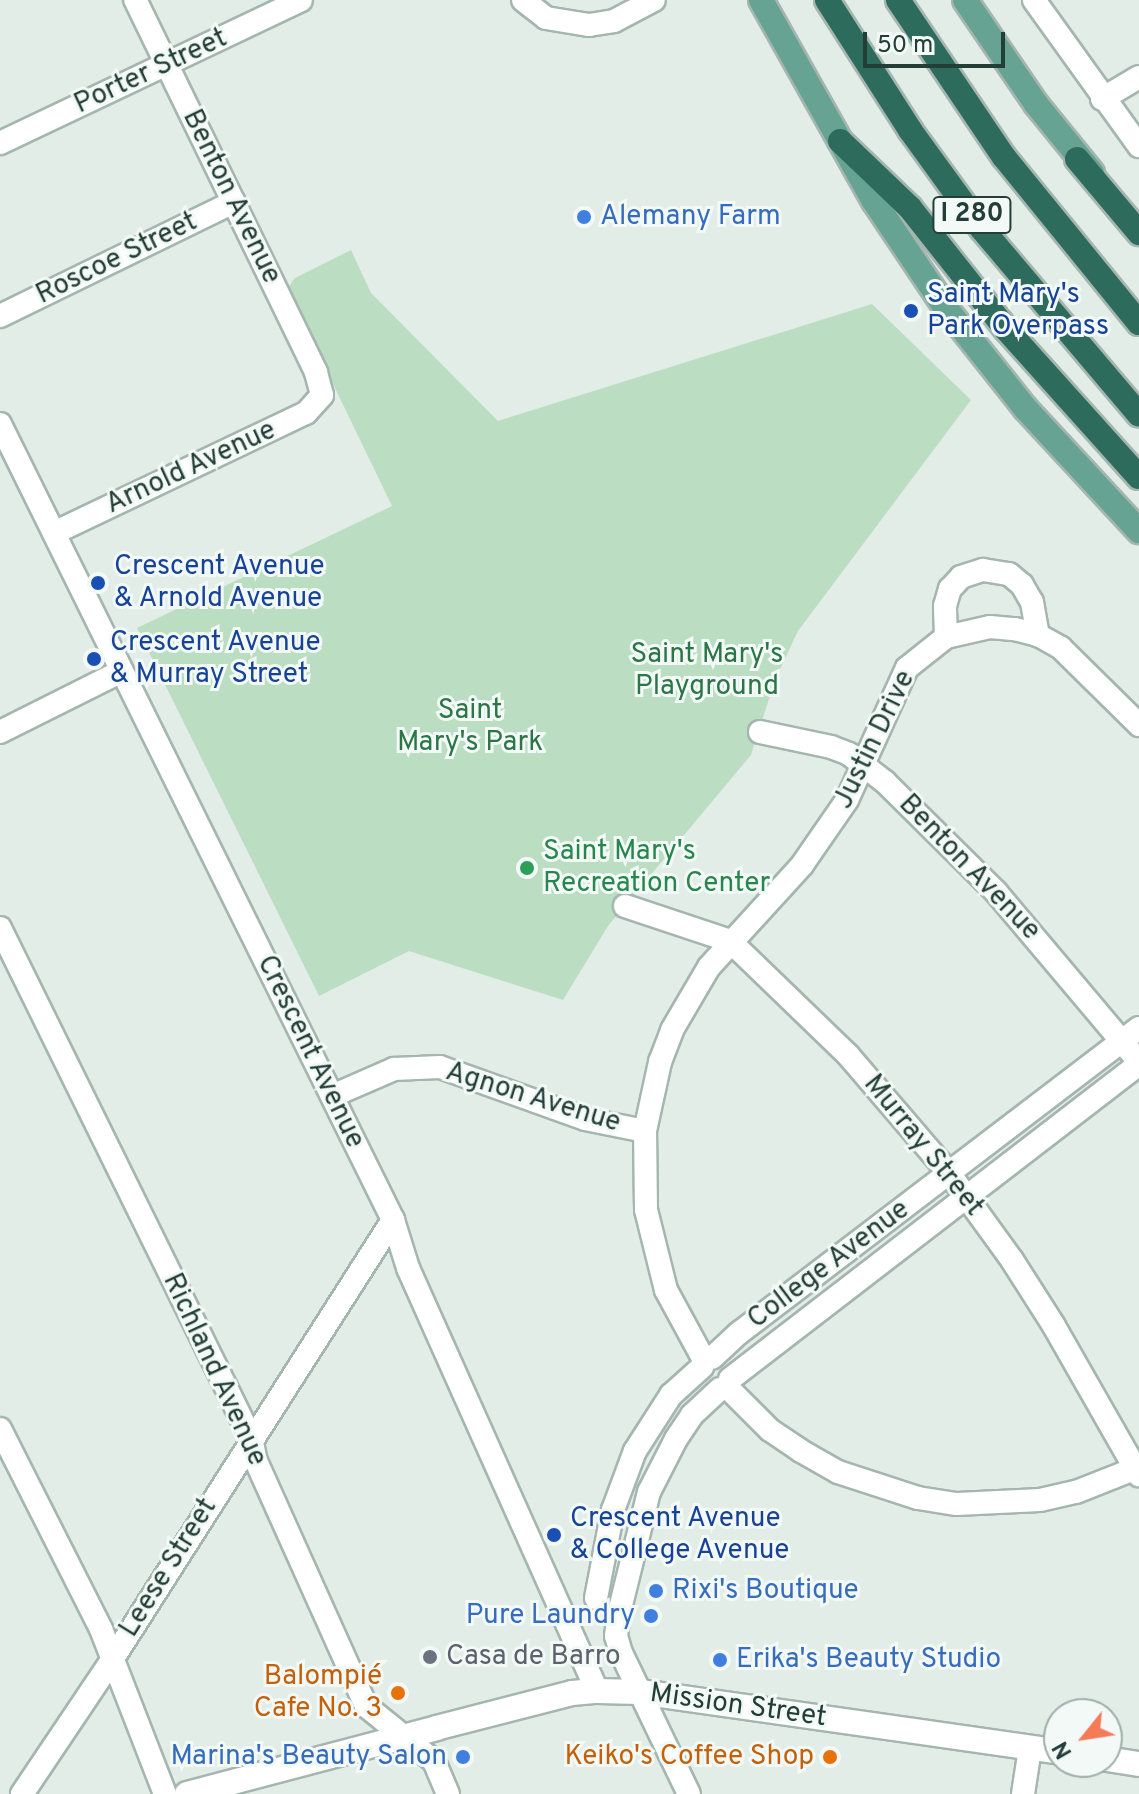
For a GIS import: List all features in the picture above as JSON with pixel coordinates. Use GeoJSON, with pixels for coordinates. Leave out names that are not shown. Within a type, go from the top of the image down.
{"type":"FeatureCollection","features":[{"type":"Feature","properties":{"kind":"highway","name":"I 280"},"geometry":{"type":"LineString","coordinates":[[827,0],[902,119],[982,229],[1139,415]]}},
{"type":"Feature","properties":{"kind":"highway","name":"I 280"},"geometry":{"type":"LineString","coordinates":[[898,0],[1004,157],[1139,323]]}},
{"type":"Feature","properties":{"kind":"highway"},"geometry":{"type":"LineString","coordinates":[[840,141],[910,208],[1006,329],[1139,477]]}},
{"type":"Feature","properties":{"kind":"highway"},"geometry":{"type":"LineString","coordinates":[[1077,159],[1139,233]]}},
{"type":"Feature","properties":{"kind":"main road"},"geometry":{"type":"LineString","coordinates":[[761,0],[886,221],[945,307],[1025,408],[1139,531]]}},
{"type":"Feature","properties":{"kind":"main road"},"geometry":{"type":"LineString","coordinates":[[965,0],[1000,55],[1077,159],[1139,219]]}},
{"type":"Feature","properties":{"kind":"main road","name":"Mission Street"},"geometry":{"type":"LineString","coordinates":[[200,1792],[572,1693],[597,1691],[640,1692],[1043,1750]]}},
{"type":"Feature","properties":{"kind":"street","name":"Benton Avenue"},"geometry":{"type":"LineString","coordinates":[[135,0],[316,372],[322,395]]}},
{"type":"Feature","properties":{"kind":"street","name":"Porter Street"},"geometry":{"type":"LineString","coordinates":[[0,143],[301,0]]}},
{"type":"Feature","properties":{"kind":"street"},"geometry":{"type":"LineString","coordinates":[[523,0],[546,18],[589,25],[614,21],[654,0]]}},
{"type":"Feature","properties":{"kind":"street"},"geometry":{"type":"LineString","coordinates":[[1034,0],[1102,99],[1139,146]]}},
{"type":"Feature","properties":{"kind":"street"},"geometry":{"type":"LineString","coordinates":[[1102,99],[1139,77]]}},
{"type":"Feature","properties":{"kind":"street","name":"Roscoe Street"},"geometry":{"type":"LineString","coordinates":[[0,316],[234,202]]}},
{"type":"Feature","properties":{"kind":"street","name":"Arnold Avenue"},"geometry":{"type":"LineString","coordinates":[[54,533],[306,413],[322,395]]}},
{"type":"Feature","properties":{"kind":"street","name":"Crescent Avenue"},"geometry":{"type":"LineString","coordinates":[[0,424],[393,1220],[408,1268],[597,1691]]}},
{"type":"Feature","properties":{"kind":"street"},"geometry":{"type":"LineString","coordinates":[[946,637],[945,606],[950,589],[961,577],[983,570],[1009,574],[1022,585],[1032,602],[1038,635]]}},
{"type":"Feature","properties":{"kind":"street","name":"Justin Drive"},"geometry":{"type":"LineString","coordinates":[[1138,1470],[1076,1492],[1040,1500],[987,1504],[918,1498],[852,1477],[801,1451],[770,1430],[726,1385],[707,1381],[706,1362],[666,1290],[646,1210],[645,1131],[650,1097],[672,1030],[689,997],[730,941],[779,891],[825,835],[866,766],[891,698],[907,668],[946,637],[990,627],[1038,635],[1061,648],[1139,725]]}},
{"type":"Feature","properties":{"kind":"street"},"geometry":{"type":"LineString","coordinates":[[0,732],[122,671]]}},
{"type":"Feature","properties":{"kind":"street","name":"Benton Avenue"},"geometry":{"type":"LineString","coordinates":[[760,732],[831,747],[866,766],[961,854],[1131,1035],[1139,1063]]}},
{"type":"Feature","properties":{"kind":"street","name":"Murray Street"},"geometry":{"type":"LineString","coordinates":[[625,906],[730,941],[744,950],[848,1055],[966,1197],[1054,1326],[1138,1470]]}},
{"type":"Feature","properties":{"kind":"street","name":"Richland Avenue"},"geometry":{"type":"LineString","coordinates":[[0,928],[251,1438],[256,1461],[366,1706],[400,1737],[434,1761],[448,1794]]}},
{"type":"Feature","properties":{"kind":"street","name":"College Avenue"},"geometry":{"type":"LineString","coordinates":[[596,1598],[613,1510],[635,1451],[671,1395],[739,1333],[1131,1035]]}},
{"type":"Feature","properties":{"kind":"street","name":"College Avenue"},"geometry":{"type":"LineString","coordinates":[[689,1794],[616,1636],[640,1521],[661,1464],[692,1415],[726,1385],[1139,1063]]}},
{"type":"Feature","properties":{"kind":"street","name":"Agnon Avenue"},"geometry":{"type":"LineString","coordinates":[[332,1096],[394,1069],[440,1067],[585,1119],[645,1131]]}},
{"type":"Feature","properties":{"kind":"street","name":"Leese Street"},"geometry":{"type":"LineString","coordinates":[[22,1794],[112,1660],[393,1220]]}},
{"type":"Feature","properties":{"kind":"street"},"geometry":{"type":"LineString","coordinates":[[0,1429],[101,1629],[165,1794]]}},
{"type":"Feature","properties":{"kind":"street"},"geometry":{"type":"LineString","coordinates":[[563,1613],[627,1583]]}},
{"type":"Feature","properties":{"kind":"street"},"geometry":{"type":"LineString","coordinates":[[1023,1794],[1030,1748]]}},
{"type":"Feature","properties":{"kind":"green space","name":"Saint Mary's Park"},"geometry":{"type":"Polygon","coordinates":[[[351,250],[371,293],[498,421],[872,304],[971,400],[798,631],[775,680],[751,755],[608,926],[563,1000],[409,951],[319,996],[137,628],[392,506],[287,289],[295,278],[351,250]]]}},
{"type":"Feature","properties":{"kind":"place","name":"Alemany Farm"},"geometry":{"type":"Point","coordinates":[584,217]}},
{"type":"Feature","properties":{"kind":"place","name":"Saint Mary's Park Overpass"},"geometry":{"type":"Point","coordinates":[911,311]}},
{"type":"Feature","properties":{"kind":"place","name":"Crescent Avenue & Arnold Avenue"},"geometry":{"type":"Point","coordinates":[98,583]}},
{"type":"Feature","properties":{"kind":"place","name":"Crescent Avenue & Murray Street"},"geometry":{"type":"Point","coordinates":[94,659]}},
{"type":"Feature","properties":{"kind":"place","name":"Saint Mary's Recreation Center"},"geometry":{"type":"Point","coordinates":[527,868]}},
{"type":"Feature","properties":{"kind":"place","name":"Crescent Avenue & College Avenue"},"geometry":{"type":"Point","coordinates":[554,1535]}},
{"type":"Feature","properties":{"kind":"place","name":"Rixi's Boutique"},"geometry":{"type":"Point","coordinates":[656,1591]}},
{"type":"Feature","properties":{"kind":"place","name":"Pure Laundry"},"geometry":{"type":"Point","coordinates":[651,1616]}},
{"type":"Feature","properties":{"kind":"place","name":"Casa de Barro"},"geometry":{"type":"Point","coordinates":[430,1657]}},
{"type":"Feature","properties":{"kind":"place","name":"Erika's Beauty Studio"},"geometry":{"type":"Point","coordinates":[720,1660]}},
{"type":"Feature","properties":{"kind":"place","name":"Balompié Cafe No. 3"},"geometry":{"type":"Point","coordinates":[398,1693]}},
{"type":"Feature","properties":{"kind":"place","name":"Marina's Beauty Salon"},"geometry":{"type":"Point","coordinates":[463,1757]}},
{"type":"Feature","properties":{"kind":"place","name":"Keiko's Coffee Shop"},"geometry":{"type":"Point","coordinates":[830,1757]}},
{"type":"Feature","properties":{"kind":"park label","name":"Saint Mary's Playground"},"geometry":{"type":"Point","coordinates":[707,671]}}]}
